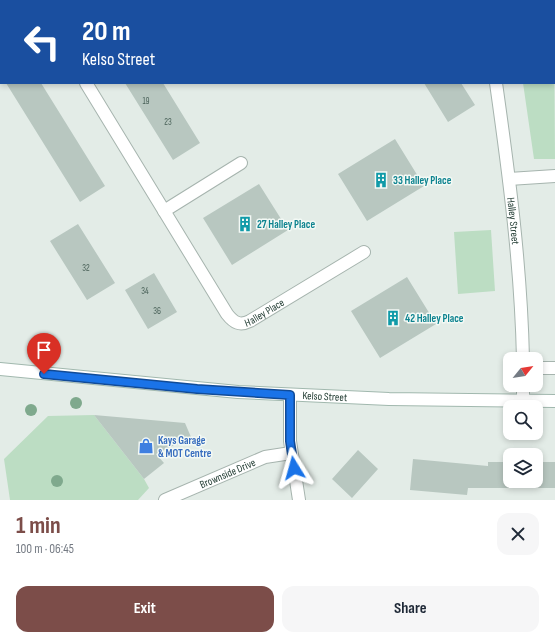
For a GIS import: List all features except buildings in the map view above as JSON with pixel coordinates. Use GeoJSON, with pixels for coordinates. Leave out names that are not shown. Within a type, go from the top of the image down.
{"type":"FeatureCollection","features":[{"type":"Feature","properties":{"kind":"street","name":"Halley Place"},"geometry":{"type":"LineString","coordinates":[[87,84],[227,314],[236,323],[242,324],[250,321],[364,252]]}},
{"type":"Feature","properties":{"kind":"street","name":"Halley Street"},"geometry":{"type":"LineString","coordinates":[[496,84],[520,276],[523,352]]}},
{"type":"Feature","properties":{"kind":"street"},"geometry":{"type":"LineString","coordinates":[[164,211],[241,163]]}},
{"type":"Feature","properties":{"kind":"street"},"geometry":{"type":"LineString","coordinates":[[509,179],[555,176]]}},
{"type":"Feature","properties":{"kind":"street"},"geometry":{"type":"LineString","coordinates":[[543,368],[555,368]]}},
{"type":"Feature","properties":{"kind":"street","name":"Kelso Street"},"geometry":{"type":"LineString","coordinates":[[0,369],[190,389],[290,395],[503,400]]}},
{"type":"Feature","properties":{"kind":"street"},"geometry":{"type":"LineString","coordinates":[[290,395],[291,453],[299,500]]}},
{"type":"Feature","properties":{"kind":"street","name":"Kelso Street"},"geometry":{"type":"LineString","coordinates":[[543,401],[555,401]]}},
{"type":"Feature","properties":{"kind":"street","name":"Brownside Drive"},"geometry":{"type":"LineString","coordinates":[[165,500],[266,457],[291,453]]}},
{"type":"Feature","properties":{"kind":"green space"},"geometry":{"type":"Polygon","coordinates":[[[523,84],[554,84],[555,159],[534,159],[523,84]]]}},
{"type":"Feature","properties":{"kind":"green space"},"geometry":{"type":"Polygon","coordinates":[[[491,230],[495,291],[458,294],[454,232],[491,230]]]}},
{"type":"Feature","properties":{"kind":"green space"},"geometry":{"type":"Polygon","coordinates":[[[94,415],[144,479],[149,488],[138,500],[10,500],[4,459],[48,416],[94,415]]]}},
{"type":"Feature","properties":{"kind":"place","name":"33 Halley Place"},"geometry":{"type":"Point","coordinates":[381,180]}},
{"type":"Feature","properties":{"kind":"place","name":"27 Halley Place"},"geometry":{"type":"Point","coordinates":[245,224]}},
{"type":"Feature","properties":{"kind":"place","name":"42 Halley Place"},"geometry":{"type":"Point","coordinates":[393,318]}},
{"type":"Feature","properties":{"kind":"place","name":"Kays Garage & MOT Centre"},"geometry":{"type":"Point","coordinates":[146,446]}},
{"type":"Feature","properties":{"kind":"route"},"geometry":{"type":"LineString","coordinates":[[44,374],[197,389],[290,395],[290,441],[294,468]]}}]}
